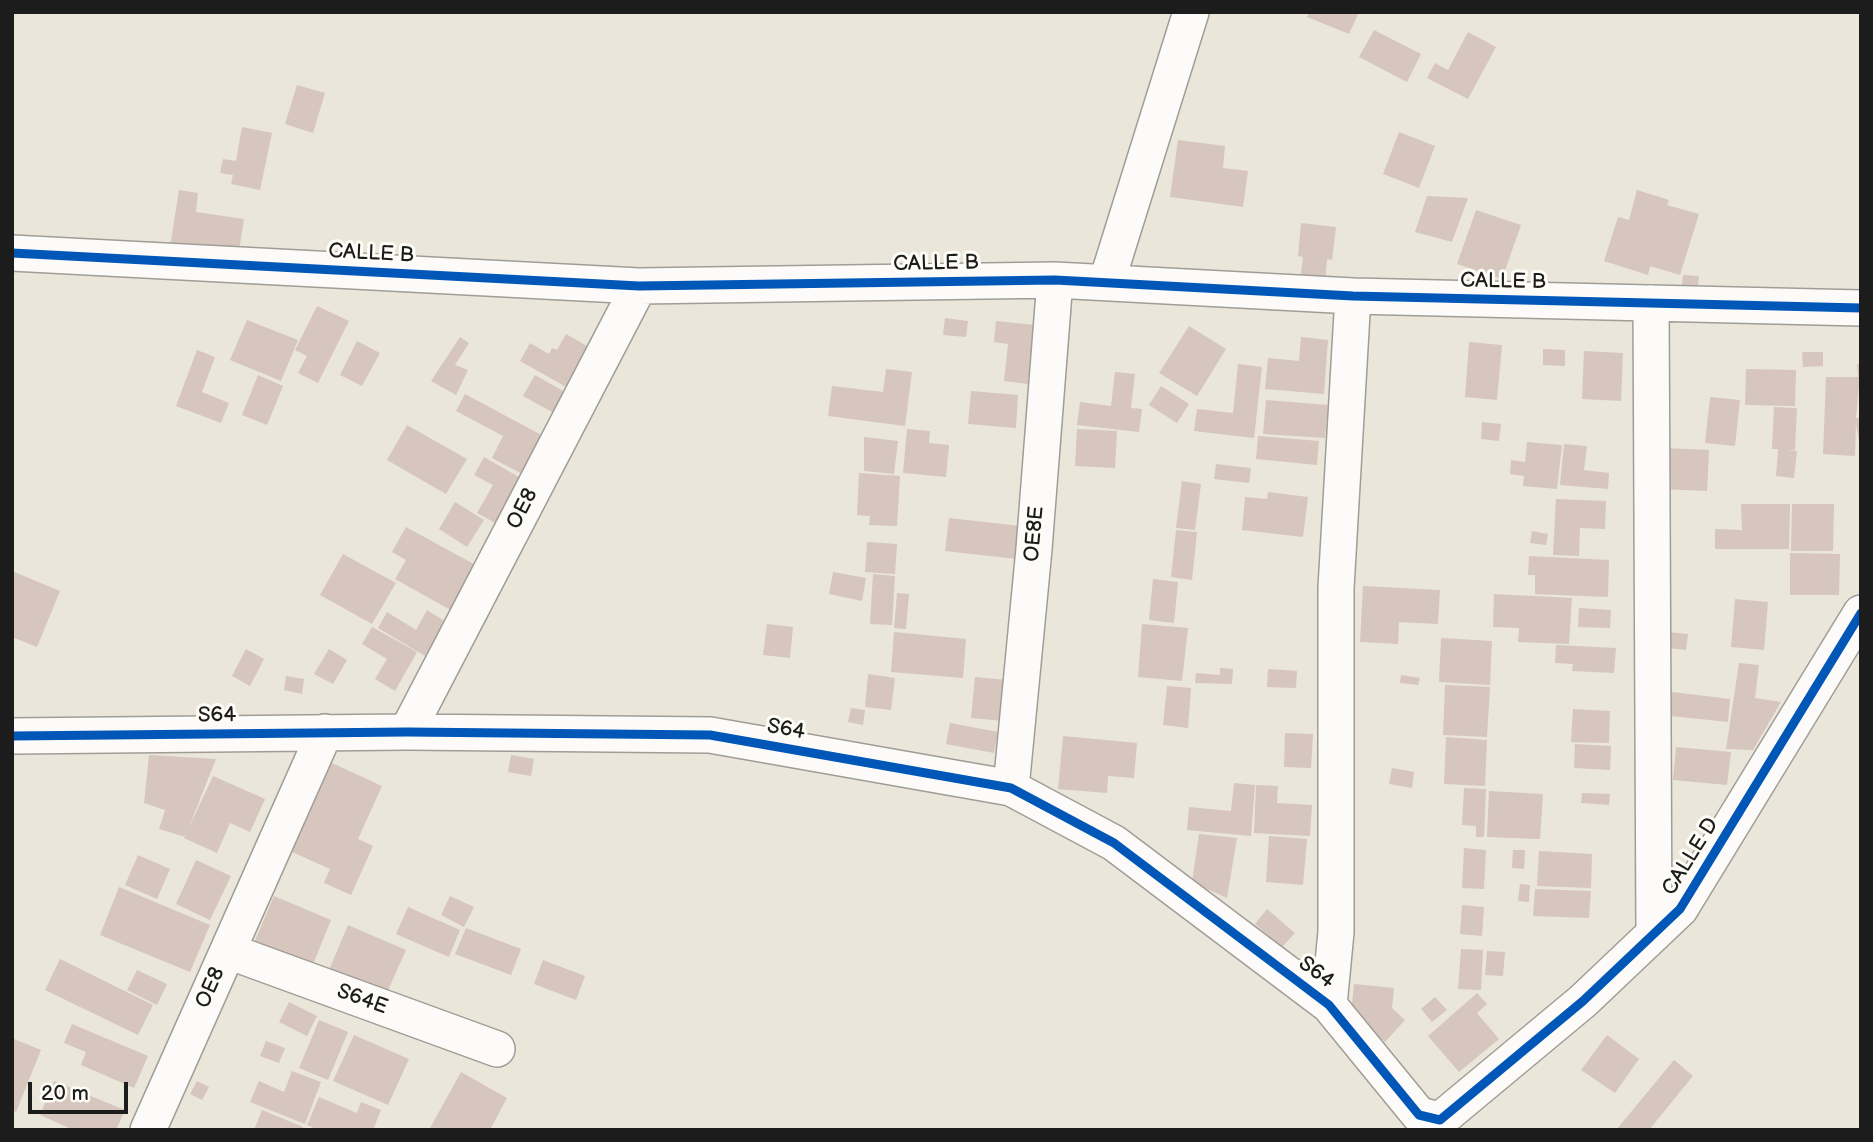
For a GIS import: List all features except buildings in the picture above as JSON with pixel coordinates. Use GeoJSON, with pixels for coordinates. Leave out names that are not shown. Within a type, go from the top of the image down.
{"type":"FeatureCollection","features":[{"type":"Feature","properties":{"kind":"street"},"geometry":{"type":"LineString","coordinates":[[1107,281],[1191,12]]}},
{"type":"Feature","properties":{"kind":"street","name":"CALLE B"},"geometry":{"type":"LineString","coordinates":[[12,253],[639,286],[1055,280],[1353,296],[1861,308]]}},
{"type":"Feature","properties":{"kind":"street","name":"OE8E"},"geometry":{"type":"LineString","coordinates":[[1011,788],[1034,549],[1055,280]]}},
{"type":"Feature","properties":{"kind":"street","name":"OE8"},"geometry":{"type":"LineString","coordinates":[[407,732],[639,286]]}},
{"type":"Feature","properties":{"kind":"street"},"geometry":{"type":"LineString","coordinates":[[1329,1004],[1335,932],[1336,588],[1353,296]]}},
{"type":"Feature","properties":{"kind":"street"},"geometry":{"type":"LineString","coordinates":[[1651,303],[1654,934]]}},
{"type":"Feature","properties":{"kind":"street","name":"CALLE D"},"geometry":{"type":"LineString","coordinates":[[1430,1119],[1440,1120],[1449,1114],[1583,1001],[1680,909],[1861,614]]}},
{"type":"Feature","properties":{"kind":"street","name":"OE8"},"geometry":{"type":"LineString","coordinates":[[148,1130],[325,732]]}},
{"type":"Feature","properties":{"kind":"street","name":"S64"},"geometry":{"type":"LineString","coordinates":[[12,736],[325,732],[710,735],[1011,788],[1114,843],[1329,1004],[1419,1115],[1430,1119]]}},
{"type":"Feature","properties":{"kind":"street","name":"S64E"},"geometry":{"type":"LineString","coordinates":[[228,951],[497,1049]]}},
{"type":"Feature","properties":{"kind":"cycle path"},"geometry":{"type":"LineString","coordinates":[[12,253],[639,286],[1055,280],[1353,296],[1861,308]]}},
{"type":"Feature","properties":{"kind":"cycle path"},"geometry":{"type":"LineString","coordinates":[[12,736],[407,732],[710,735],[1011,788],[1114,843],[1329,1005],[1419,1115],[1440,1120],[1583,1001],[1680,909],[1861,613]]}}]}
